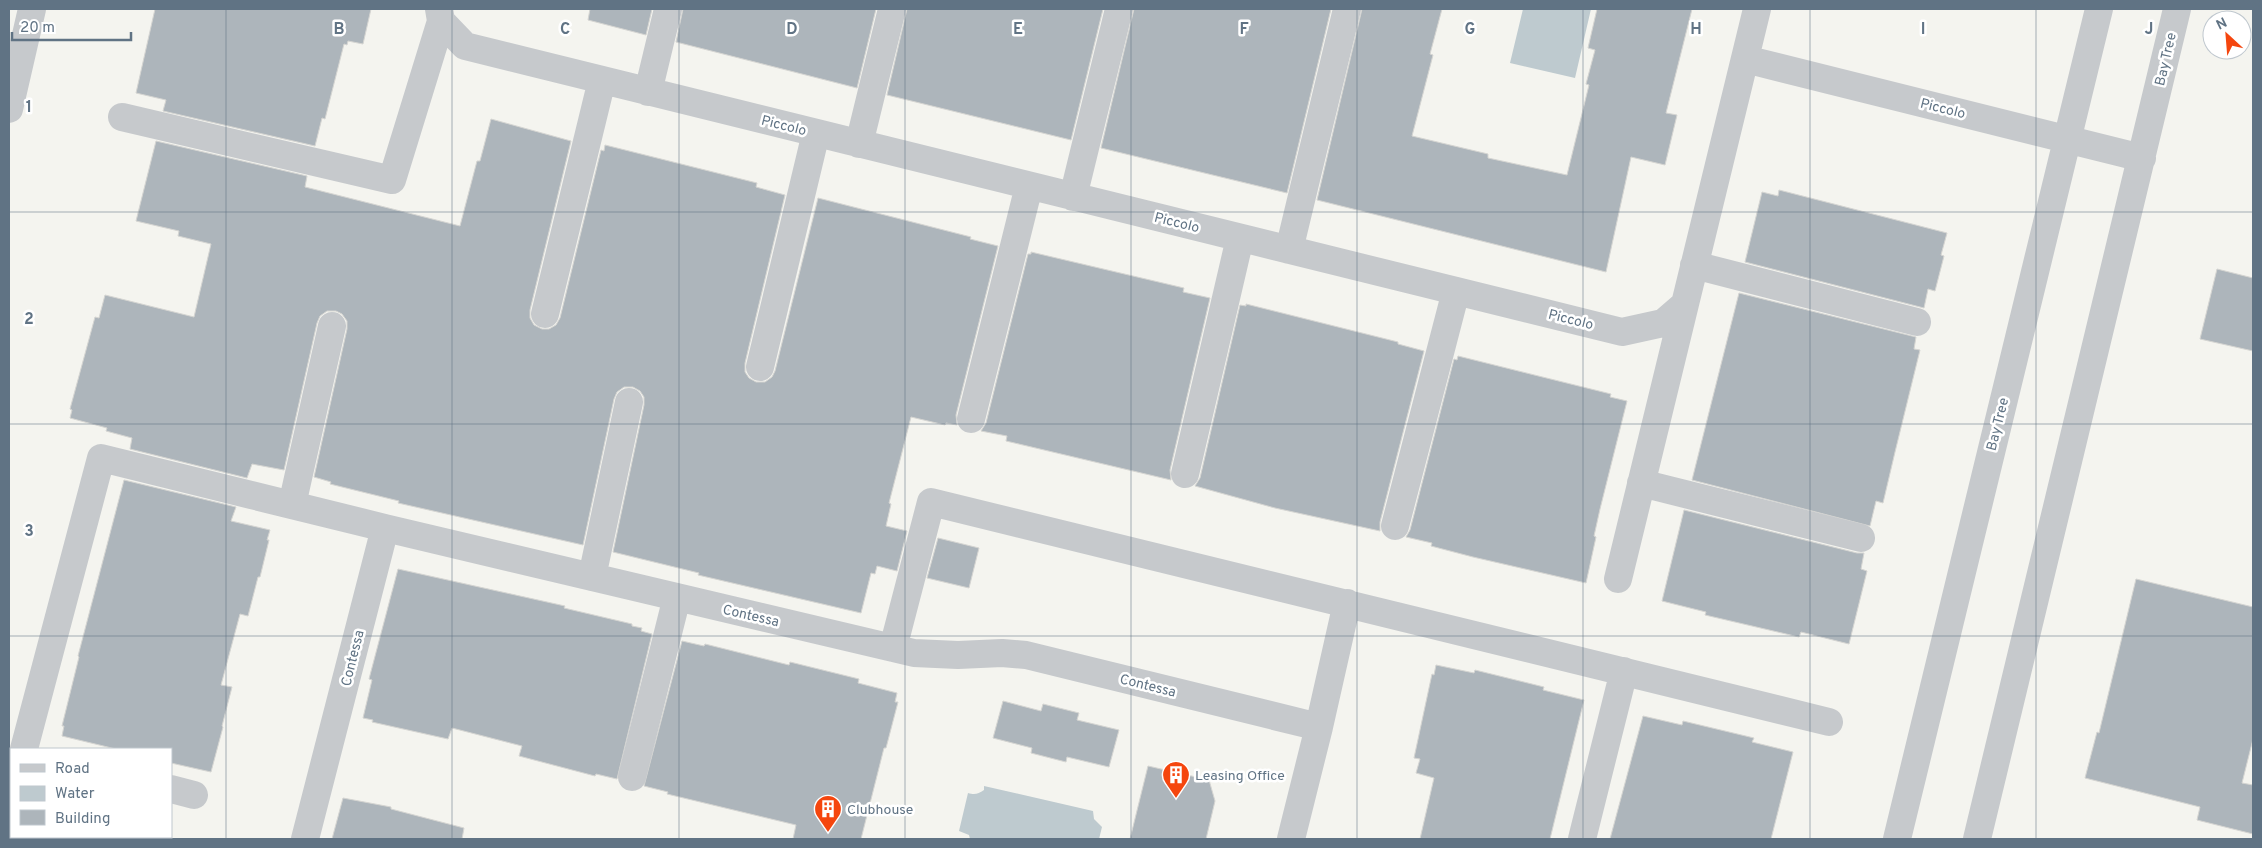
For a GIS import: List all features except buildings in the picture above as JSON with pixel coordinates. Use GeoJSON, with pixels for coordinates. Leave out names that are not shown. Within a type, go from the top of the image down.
{"type":"FeatureCollection","features":[{"type":"Feature","properties":{"kind":"street"},"geometry":{"type":"LineString","coordinates":[[9,109],[32,9]]}},
{"type":"Feature","properties":{"kind":"street"},"geometry":{"type":"LineString","coordinates":[[648,92],[668,9]]}},
{"type":"Feature","properties":{"kind":"street"},"geometry":{"type":"LineString","coordinates":[[859,144],[892,9]]}},
{"type":"Feature","properties":{"kind":"street"},"geometry":{"type":"LineString","coordinates":[[1073,197],[1119,9]]}},
{"type":"Feature","properties":{"kind":"street"},"geometry":{"type":"LineString","coordinates":[[1289,250],[1347,9]]}},
{"type":"Feature","properties":{"kind":"street"},"geometry":{"type":"LineString","coordinates":[[1618,579],[1758,9]]}},
{"type":"Feature","properties":{"kind":"street","name":"Bay Tree"},"geometry":{"type":"LineString","coordinates":[[1897,839],[2066,138],[2099,9]]}},
{"type":"Feature","properties":{"kind":"street","name":"Bay Tree"},"geometry":{"type":"LineString","coordinates":[[1977,839],[2177,9]]}},
{"type":"Feature","properties":{"kind":"street"},"geometry":{"type":"LineString","coordinates":[[122,117],[392,180],[440,15]]}},
{"type":"Feature","properties":{"kind":"street","name":"Piccolo"},"geometry":{"type":"LineString","coordinates":[[440,15],[465,46],[1622,332],[1663,323],[1686,304]]}},
{"type":"Feature","properties":{"kind":"street","name":"Piccolo"},"geometry":{"type":"LineString","coordinates":[[1745,59],[2142,158]]}},
{"type":"Feature","properties":{"kind":"street"},"geometry":{"type":"LineString","coordinates":[[545,314],[602,80]]}},
{"type":"Feature","properties":{"kind":"street"},"geometry":{"type":"LineString","coordinates":[[760,367],[816,133]]}},
{"type":"Feature","properties":{"kind":"street"},"geometry":{"type":"LineString","coordinates":[[971,419],[1029,186]]}},
{"type":"Feature","properties":{"kind":"street"},"geometry":{"type":"LineString","coordinates":[[1185,474],[1240,238]]}},
{"type":"Feature","properties":{"kind":"street"},"geometry":{"type":"LineString","coordinates":[[1694,265],[1917,322]]}},
{"type":"Feature","properties":{"kind":"street"},"geometry":{"type":"LineString","coordinates":[[1395,526],[1456,291]]}},
{"type":"Feature","properties":{"kind":"street"},"geometry":{"type":"LineString","coordinates":[[292,505],[332,326]]}},
{"type":"Feature","properties":{"kind":"street"},"geometry":{"type":"LineString","coordinates":[[592,577],[629,402]]}},
{"type":"Feature","properties":{"kind":"street"},"geometry":{"type":"LineString","coordinates":[[24,748],[102,458],[385,528]]}},
{"type":"Feature","properties":{"kind":"street"},"geometry":{"type":"LineString","coordinates":[[1641,484],[1861,538]]}},
{"type":"Feature","properties":{"kind":"street"},"geometry":{"type":"LineString","coordinates":[[893,648],[931,502],[1829,722]]}},
{"type":"Feature","properties":{"kind":"street","name":"Contessa"},"geometry":{"type":"LineString","coordinates":[[305,839],[385,528],[893,648],[923,654],[958,655],[1002,652],[1026,655],[1319,727]]}},
{"type":"Feature","properties":{"kind":"street"},"geometry":{"type":"LineString","coordinates":[[632,777],[677,597]]}},
{"type":"Feature","properties":{"kind":"street"},"geometry":{"type":"LineString","coordinates":[[1291,839],[1347,604]]}},
{"type":"Feature","properties":{"kind":"street"},"geometry":{"type":"LineString","coordinates":[[1582,839],[1624,671]]}},
{"type":"Feature","properties":{"kind":"water"},"geometry":{"type":"Polygon","coordinates":[[[1523,9],[1591,9],[1575,78],[1510,63],[1523,9]]]}},
{"type":"Feature","properties":{"kind":"water"},"geometry":{"type":"Polygon","coordinates":[[[984,786],[1093,811],[1094,819],[1102,827],[1099,839],[970,839],[969,835],[959,831],[968,793],[978,793],[984,790],[984,786]]]}},
{"type":"Feature","properties":{"kind":"place","name":"Leasing Office"},"geometry":{"type":"Point","coordinates":[1176,799]}},
{"type":"Feature","properties":{"kind":"place","name":"Clubhouse"},"geometry":{"type":"Point","coordinates":[828,833]}}]}
